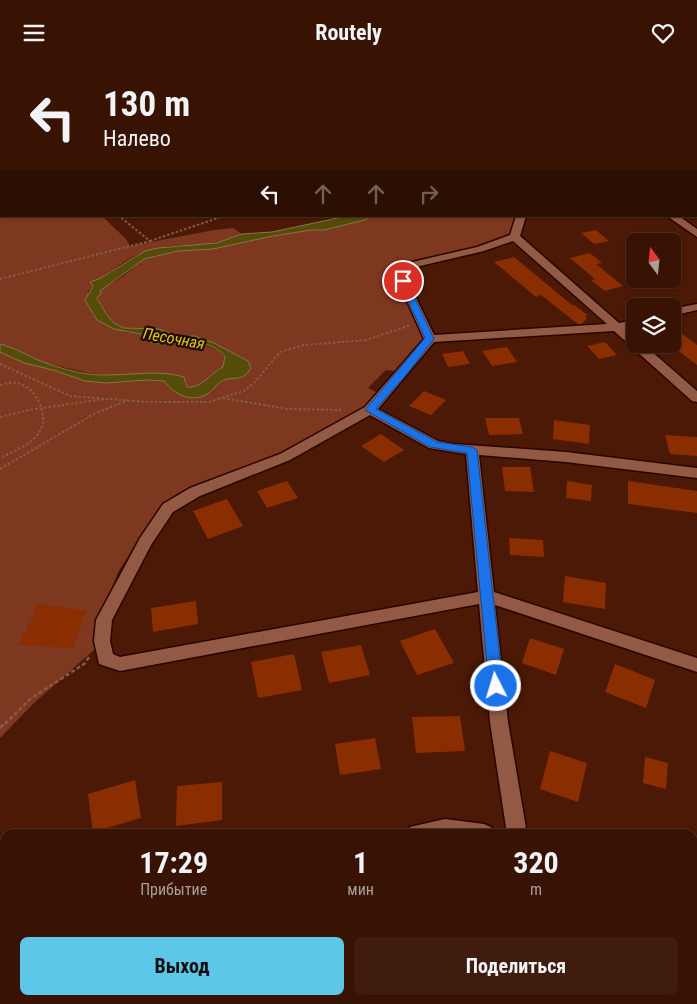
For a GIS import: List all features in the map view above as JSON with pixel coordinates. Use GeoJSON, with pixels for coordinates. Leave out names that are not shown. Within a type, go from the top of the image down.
{"type":"FeatureCollection","features":[{"type":"Feature","properties":{"kind":"street"},"geometry":{"type":"LineString","coordinates":[[515,237],[521,217]]}},
{"type":"Feature","properties":{"kind":"street"},"geometry":{"type":"LineString","coordinates":[[673,217],[697,234]]}},
{"type":"Feature","properties":{"kind":"street"},"geometry":{"type":"LineString","coordinates":[[430,339],[403,281],[403,274],[416,265],[480,249],[515,237]]}},
{"type":"Feature","properties":{"kind":"street"},"geometry":{"type":"LineString","coordinates":[[515,237],[626,335]]}},
{"type":"Feature","properties":{"kind":"street"},"geometry":{"type":"LineString","coordinates":[[681,311],[697,307]]}},
{"type":"Feature","properties":{"kind":"street"},"geometry":{"type":"LineString","coordinates":[[626,325],[430,339],[370,410],[285,457],[195,492],[168,508],[144,542],[104,620],[102,641],[105,659],[120,664],[488,596],[697,665]]}},
{"type":"Feature","properties":{"kind":"street"},"geometry":{"type":"LineString","coordinates":[[647,353],[697,398]]}},
{"type":"Feature","properties":{"kind":"street"},"geometry":{"type":"LineString","coordinates":[[370,410],[434,445],[454,449],[566,457],[697,473]]}},
{"type":"Feature","properties":{"kind":"street"},"geometry":{"type":"LineString","coordinates":[[472,450],[499,722],[516,829]]}},
{"type":"Feature","properties":{"kind":"path"},"geometry":{"type":"LineString","coordinates":[[120,217],[150,241]]}},
{"type":"Feature","properties":{"kind":"path"},"geometry":{"type":"LineString","coordinates":[[0,279],[150,241],[221,217]]}},
{"type":"Feature","properties":{"kind":"path"},"geometry":{"type":"LineString","coordinates":[[0,364],[70,395],[148,402],[209,401],[244,391],[256,382],[280,352],[304,345],[366,340],[402,329],[422,319]]}},
{"type":"Feature","properties":{"kind":"path"},"geometry":{"type":"LineString","coordinates":[[0,385],[14,382],[25,385],[42,407],[45,422],[38,435],[23,446],[0,458]]}},
{"type":"Feature","properties":{"kind":"path"},"geometry":{"type":"LineString","coordinates":[[222,397],[230,400],[240,400],[288,409],[370,410]]}},
{"type":"Feature","properties":{"kind":"path"},"geometry":{"type":"LineString","coordinates":[[0,417],[42,407],[112,398]]}},
{"type":"Feature","properties":{"kind":"path"},"geometry":{"type":"LineString","coordinates":[[0,469],[92,415],[110,406],[129,400]]}},
{"type":"Feature","properties":{"kind":"path"},"geometry":{"type":"LineString","coordinates":[[0,727],[30,699],[84,664],[102,641]]}},
{"type":"Feature","properties":{"kind":"shaded area"},"geometry":{"type":"Polygon","coordinates":[[[0,217],[103,217],[126,239],[130,246],[214,230],[233,228],[242,234],[211,243],[149,250],[91,282],[93,285],[88,292],[90,307],[94,316],[125,332],[152,336],[148,342],[169,345],[181,341],[199,342],[219,351],[225,357],[223,367],[202,383],[188,387],[185,381],[155,373],[116,376],[88,373],[45,363],[0,344],[0,217]]]}},
{"type":"Feature","properties":{"kind":"shaded area"},"geometry":{"type":"Polygon","coordinates":[[[369,217],[517,217],[510,237],[507,240],[416,262],[405,266],[399,271],[399,280],[423,340],[396,371],[386,370],[368,388],[378,393],[364,407],[280,455],[180,492],[163,503],[118,572],[93,638],[95,649],[34,703],[0,738],[0,352],[41,367],[106,383],[144,380],[164,381],[169,387],[210,393],[214,387],[248,361],[214,343],[194,336],[180,337],[159,329],[123,328],[113,322],[107,315],[97,297],[102,289],[122,277],[144,259],[178,251],[213,249],[268,237],[311,230],[324,230],[365,220],[369,217]]]}},
{"type":"Feature","properties":{"kind":"water","name":"Песочная"},"geometry":{"type":"Polygon","coordinates":[[[342,217],[369,217],[365,220],[324,230],[311,230],[268,237],[213,249],[178,251],[144,259],[100,291],[101,293],[97,298],[113,322],[123,328],[159,329],[180,337],[194,336],[214,343],[248,361],[251,368],[245,375],[239,378],[224,380],[203,396],[190,398],[178,394],[164,381],[146,380],[106,383],[85,381],[24,363],[0,352],[0,344],[51,365],[88,374],[160,373],[184,377],[187,387],[202,383],[223,367],[225,356],[206,344],[168,344],[147,341],[151,336],[114,329],[97,320],[85,300],[93,286],[90,282],[99,279],[145,251],[158,248],[217,243],[242,234],[272,232],[342,217]]]}},
{"type":"Feature","properties":{"kind":"building"},"geometry":{"type":"Polygon","coordinates":[[[596,230],[609,241],[594,244],[581,233],[596,230]]]}},
{"type":"Feature","properties":{"kind":"building"},"geometry":{"type":"Polygon","coordinates":[[[590,253],[602,263],[596,264],[623,286],[605,291],[591,280],[595,279],[570,258],[590,253]]]}},
{"type":"Feature","properties":{"kind":"building"},"geometry":{"type":"Polygon","coordinates":[[[514,257],[572,305],[588,315],[585,316],[587,318],[582,324],[578,324],[541,295],[536,297],[494,262],[514,257]]]}},
{"type":"Feature","properties":{"kind":"building"},"geometry":{"type":"Polygon","coordinates":[[[681,333],[697,345],[697,365],[681,353],[681,333]]]}},
{"type":"Feature","properties":{"kind":"building"},"geometry":{"type":"Polygon","coordinates":[[[605,342],[617,355],[599,359],[587,346],[605,342]]]}},
{"type":"Feature","properties":{"kind":"building"},"geometry":{"type":"Polygon","coordinates":[[[507,347],[517,362],[492,366],[482,351],[507,347]]]}},
{"type":"Feature","properties":{"kind":"building"},"geometry":{"type":"Polygon","coordinates":[[[463,351],[470,364],[448,367],[442,354],[463,351]]]}},
{"type":"Feature","properties":{"kind":"building"},"geometry":{"type":"Polygon","coordinates":[[[424,391],[446,400],[431,415],[409,406],[424,391]]]}},
{"type":"Feature","properties":{"kind":"building"},"geometry":{"type":"Polygon","coordinates":[[[485,418],[519,418],[523,434],[489,435],[485,418]]]}},
{"type":"Feature","properties":{"kind":"building"},"geometry":{"type":"Polygon","coordinates":[[[554,420],[590,425],[589,444],[553,439],[554,420]]]}},
{"type":"Feature","properties":{"kind":"building"},"geometry":{"type":"Polygon","coordinates":[[[381,434],[404,450],[384,462],[361,446],[381,434]]]}},
{"type":"Feature","properties":{"kind":"building"},"geometry":{"type":"Polygon","coordinates":[[[665,435],[697,437],[697,456],[670,454],[665,435]]]}},
{"type":"Feature","properties":{"kind":"building"},"geometry":{"type":"Polygon","coordinates":[[[502,467],[530,467],[534,492],[505,491],[502,467]]]}},
{"type":"Feature","properties":{"kind":"building"},"geometry":{"type":"Polygon","coordinates":[[[287,481],[298,498],[267,508],[257,491],[287,481]]]}},
{"type":"Feature","properties":{"kind":"building"},"geometry":{"type":"Polygon","coordinates":[[[567,481],[592,485],[591,501],[566,498],[567,481]]]}},
{"type":"Feature","properties":{"kind":"building"},"geometry":{"type":"Polygon","coordinates":[[[628,481],[697,491],[697,513],[628,504],[628,481]]]}},
{"type":"Feature","properties":{"kind":"building"},"geometry":{"type":"Polygon","coordinates":[[[227,499],[243,526],[208,539],[193,511],[227,499]]]}},
{"type":"Feature","properties":{"kind":"building"},"geometry":{"type":"Polygon","coordinates":[[[509,538],[543,540],[544,557],[510,555],[509,538]]]}},
{"type":"Feature","properties":{"kind":"building"},"geometry":{"type":"Polygon","coordinates":[[[565,576],[606,583],[605,609],[563,602],[565,576]]]}},
{"type":"Feature","properties":{"kind":"building"},"geometry":{"type":"Polygon","coordinates":[[[196,601],[198,624],[153,632],[151,608],[196,601]]]}},
{"type":"Feature","properties":{"kind":"building"},"geometry":{"type":"Polygon","coordinates":[[[38,604],[86,611],[73,648],[19,645],[38,604]]]}},
{"type":"Feature","properties":{"kind":"building"},"geometry":{"type":"Polygon","coordinates":[[[435,629],[454,663],[417,675],[400,641],[435,629]]]}},
{"type":"Feature","properties":{"kind":"building"},"geometry":{"type":"Polygon","coordinates":[[[530,638],[564,649],[556,675],[522,663],[530,638]]]}},
{"type":"Feature","properties":{"kind":"building"},"geometry":{"type":"Polygon","coordinates":[[[361,645],[370,675],[329,683],[321,652],[361,645]]]}},
{"type":"Feature","properties":{"kind":"building"},"geometry":{"type":"Polygon","coordinates":[[[294,654],[302,690],[258,698],[251,662],[294,654]]]}},
{"type":"Feature","properties":{"kind":"building"},"geometry":{"type":"Polygon","coordinates":[[[615,664],[655,680],[646,708],[605,692],[615,664]]]}},
{"type":"Feature","properties":{"kind":"building"},"geometry":{"type":"Polygon","coordinates":[[[460,716],[465,751],[416,753],[412,717],[460,716]]]}},
{"type":"Feature","properties":{"kind":"building"},"geometry":{"type":"Polygon","coordinates":[[[375,738],[381,769],[340,775],[335,744],[375,738]]]}},
{"type":"Feature","properties":{"kind":"building"},"geometry":{"type":"Polygon","coordinates":[[[550,751],[587,763],[578,802],[540,789],[550,751]]]}},
{"type":"Feature","properties":{"kind":"building"},"geometry":{"type":"Polygon","coordinates":[[[645,757],[668,763],[666,789],[643,783],[645,757]]]}},
{"type":"Feature","properties":{"kind":"building"},"geometry":{"type":"Polygon","coordinates":[[[135,780],[141,818],[103,829],[93,829],[88,794],[135,780]]]}},
{"type":"Feature","properties":{"kind":"building"},"geometry":{"type":"Polygon","coordinates":[[[222,782],[222,820],[176,826],[177,786],[222,782]]]}},
{"type":"Feature","properties":{"kind":"route"},"geometry":{"type":"LineString","coordinates":[[403,281],[430,339],[370,410],[434,445],[472,450],[496,686]]}}]}
